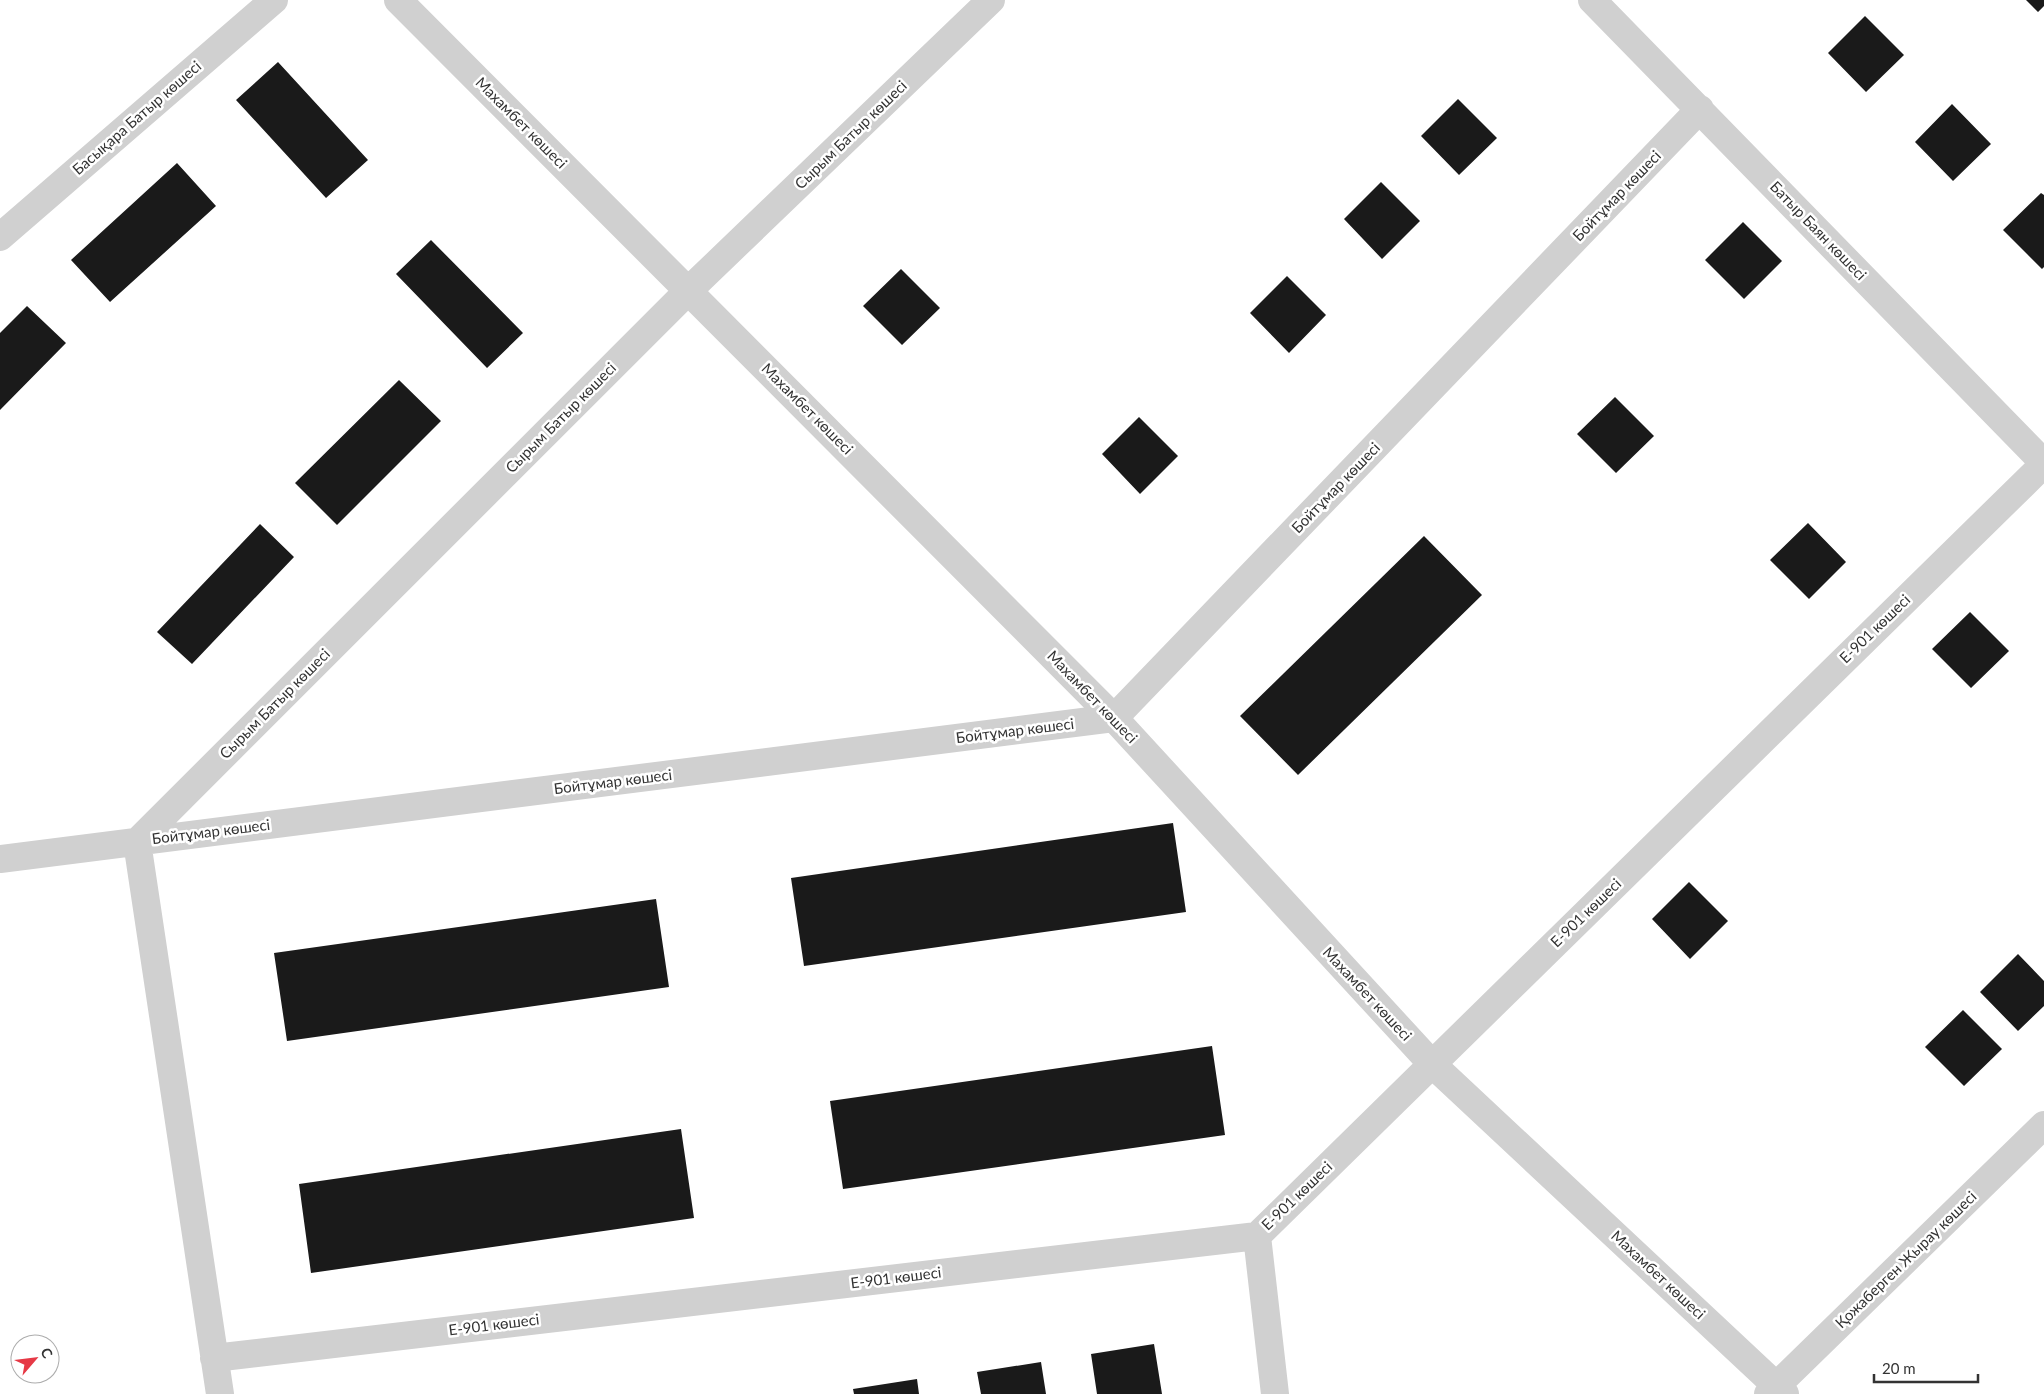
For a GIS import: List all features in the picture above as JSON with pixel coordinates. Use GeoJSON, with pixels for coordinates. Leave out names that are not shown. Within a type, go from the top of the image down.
{"type":"FeatureCollection","features":[{"type":"Feature","properties":{"kind":"street","name":"Басықара Батыр көшесі"},"geometry":{"type":"LineString","coordinates":[[0,237],[274,0]]}},
{"type":"Feature","properties":{"kind":"street","name":"Махамбет көшесі"},"geometry":{"type":"LineString","coordinates":[[398,0],[1114,718],[1432,1064],[1777,1391]]}},
{"type":"Feature","properties":{"kind":"street","name":"Сырым Батыр көшесі"},"geometry":{"type":"LineString","coordinates":[[137,842],[688,290],[991,0]]}},
{"type":"Feature","properties":{"kind":"street","name":"Батыр Баян көшесі"},"geometry":{"type":"LineString","coordinates":[[1592,0],[2044,463]]}},
{"type":"Feature","properties":{"kind":"street","name":"Бойтұмар көшесі"},"geometry":{"type":"LineString","coordinates":[[0,860],[1114,718],[1700,109]]}},
{"type":"Feature","properties":{"kind":"street","name":"Е-901 көшесі"},"geometry":{"type":"LineString","coordinates":[[214,1358],[1256,1236],[2044,463]]}},
{"type":"Feature","properties":{"kind":"street"},"geometry":{"type":"LineString","coordinates":[[137,842],[220,1394]]}},
{"type":"Feature","properties":{"kind":"street","name":"Қожаберген Жырау көшесі"},"geometry":{"type":"LineString","coordinates":[[1777,1391],[2044,1126]]}},
{"type":"Feature","properties":{"kind":"street"},"geometry":{"type":"LineString","coordinates":[[1256,1236],[1275,1394]]}},
{"type":"Feature","properties":{"kind":"building"},"geometry":{"type":"Polygon","coordinates":[[[2026,0],[2044,0],[2044,6],[2038,12],[2026,0]]]}},
{"type":"Feature","properties":{"kind":"building"},"geometry":{"type":"Polygon","coordinates":[[[1865,16],[1904,55],[1866,92],[1828,53],[1865,16]]]}},
{"type":"Feature","properties":{"kind":"building"},"geometry":{"type":"Polygon","coordinates":[[[278,62],[368,160],[326,198],[236,100],[278,62]]]}},
{"type":"Feature","properties":{"kind":"building"},"geometry":{"type":"Polygon","coordinates":[[[1458,99],[1497,138],[1459,175],[1421,136],[1458,99]]]}},
{"type":"Feature","properties":{"kind":"building"},"geometry":{"type":"Polygon","coordinates":[[[1952,104],[1991,144],[1953,181],[1915,142],[1952,104]]]}},
{"type":"Feature","properties":{"kind":"building"},"geometry":{"type":"Polygon","coordinates":[[[177,163],[216,206],[110,302],[71,260],[177,163]]]}},
{"type":"Feature","properties":{"kind":"building"},"geometry":{"type":"Polygon","coordinates":[[[1381,182],[1420,221],[1382,259],[1344,219],[1381,182]]]}},
{"type":"Feature","properties":{"kind":"building"},"geometry":{"type":"Polygon","coordinates":[[[2041,193],[2044,195],[2044,267],[2042,269],[2003,230],[2041,193]]]}},
{"type":"Feature","properties":{"kind":"building"},"geometry":{"type":"Polygon","coordinates":[[[1743,222],[1782,261],[1744,299],[1705,260],[1743,222]]]}},
{"type":"Feature","properties":{"kind":"building"},"geometry":{"type":"Polygon","coordinates":[[[431,240],[523,333],[487,368],[396,274],[431,240]]]}},
{"type":"Feature","properties":{"kind":"building"},"geometry":{"type":"Polygon","coordinates":[[[901,269],[940,308],[902,345],[863,306],[901,269]]]}},
{"type":"Feature","properties":{"kind":"building"},"geometry":{"type":"Polygon","coordinates":[[[1287,276],[1326,315],[1289,353],[1250,313],[1287,276]]]}},
{"type":"Feature","properties":{"kind":"building"},"geometry":{"type":"Polygon","coordinates":[[[27,306],[66,343],[0,410],[0,333],[27,306]]]}},
{"type":"Feature","properties":{"kind":"building"},"geometry":{"type":"Polygon","coordinates":[[[399,380],[441,421],[337,525],[295,483],[399,380]]]}},
{"type":"Feature","properties":{"kind":"building"},"geometry":{"type":"Polygon","coordinates":[[[1615,397],[1654,436],[1616,473],[1577,434],[1615,397]]]}},
{"type":"Feature","properties":{"kind":"building"},"geometry":{"type":"Polygon","coordinates":[[[1139,417],[1178,456],[1140,494],[1102,454],[1139,417]]]}},
{"type":"Feature","properties":{"kind":"building"},"geometry":{"type":"Polygon","coordinates":[[[1808,523],[1846,562],[1809,599],[1770,560],[1808,523]]]}},
{"type":"Feature","properties":{"kind":"building"},"geometry":{"type":"Polygon","coordinates":[[[260,524],[294,557],[192,664],[157,632],[260,524]]]}},
{"type":"Feature","properties":{"kind":"building"},"geometry":{"type":"Polygon","coordinates":[[[1424,536],[1482,595],[1298,775],[1240,716],[1424,536]]]}},
{"type":"Feature","properties":{"kind":"building"},"geometry":{"type":"Polygon","coordinates":[[[1970,612],[2009,651],[1971,688],[1932,649],[1970,612]]]}},
{"type":"Feature","properties":{"kind":"building"},"geometry":{"type":"Polygon","coordinates":[[[1173,823],[1186,912],[804,966],[791,878],[1173,823]]]}},
{"type":"Feature","properties":{"kind":"building"},"geometry":{"type":"Polygon","coordinates":[[[1689,882],[1728,921],[1690,959],[1652,919],[1689,882]]]}},
{"type":"Feature","properties":{"kind":"building"},"geometry":{"type":"Polygon","coordinates":[[[656,899],[669,987],[287,1041],[274,953],[656,899]]]}},
{"type":"Feature","properties":{"kind":"building"},"geometry":{"type":"Polygon","coordinates":[[[2018,954],[2044,981],[2044,1006],[2018,1031],[1980,992],[2018,954]]]}},
{"type":"Feature","properties":{"kind":"building"},"geometry":{"type":"Polygon","coordinates":[[[1963,1010],[2002,1049],[1964,1086],[1925,1047],[1963,1010]]]}},
{"type":"Feature","properties":{"kind":"building"},"geometry":{"type":"Polygon","coordinates":[[[1212,1046],[1225,1135],[843,1189],[830,1101],[1212,1046]]]}},
{"type":"Feature","properties":{"kind":"building"},"geometry":{"type":"Polygon","coordinates":[[[681,1129],[694,1218],[311,1273],[299,1184],[681,1129]]]}},
{"type":"Feature","properties":{"kind":"building"},"geometry":{"type":"Polygon","coordinates":[[[1154,1344],[1162,1394],[1097,1394],[1091,1354],[1154,1344]]]}},
{"type":"Feature","properties":{"kind":"building"},"geometry":{"type":"Polygon","coordinates":[[[1041,1362],[1046,1394],[981,1394],[977,1372],[1041,1362]]]}},
{"type":"Feature","properties":{"kind":"building"},"geometry":{"type":"Polygon","coordinates":[[[917,1379],[919,1394],[854,1394],[853,1389],[917,1379]]]}}]}
